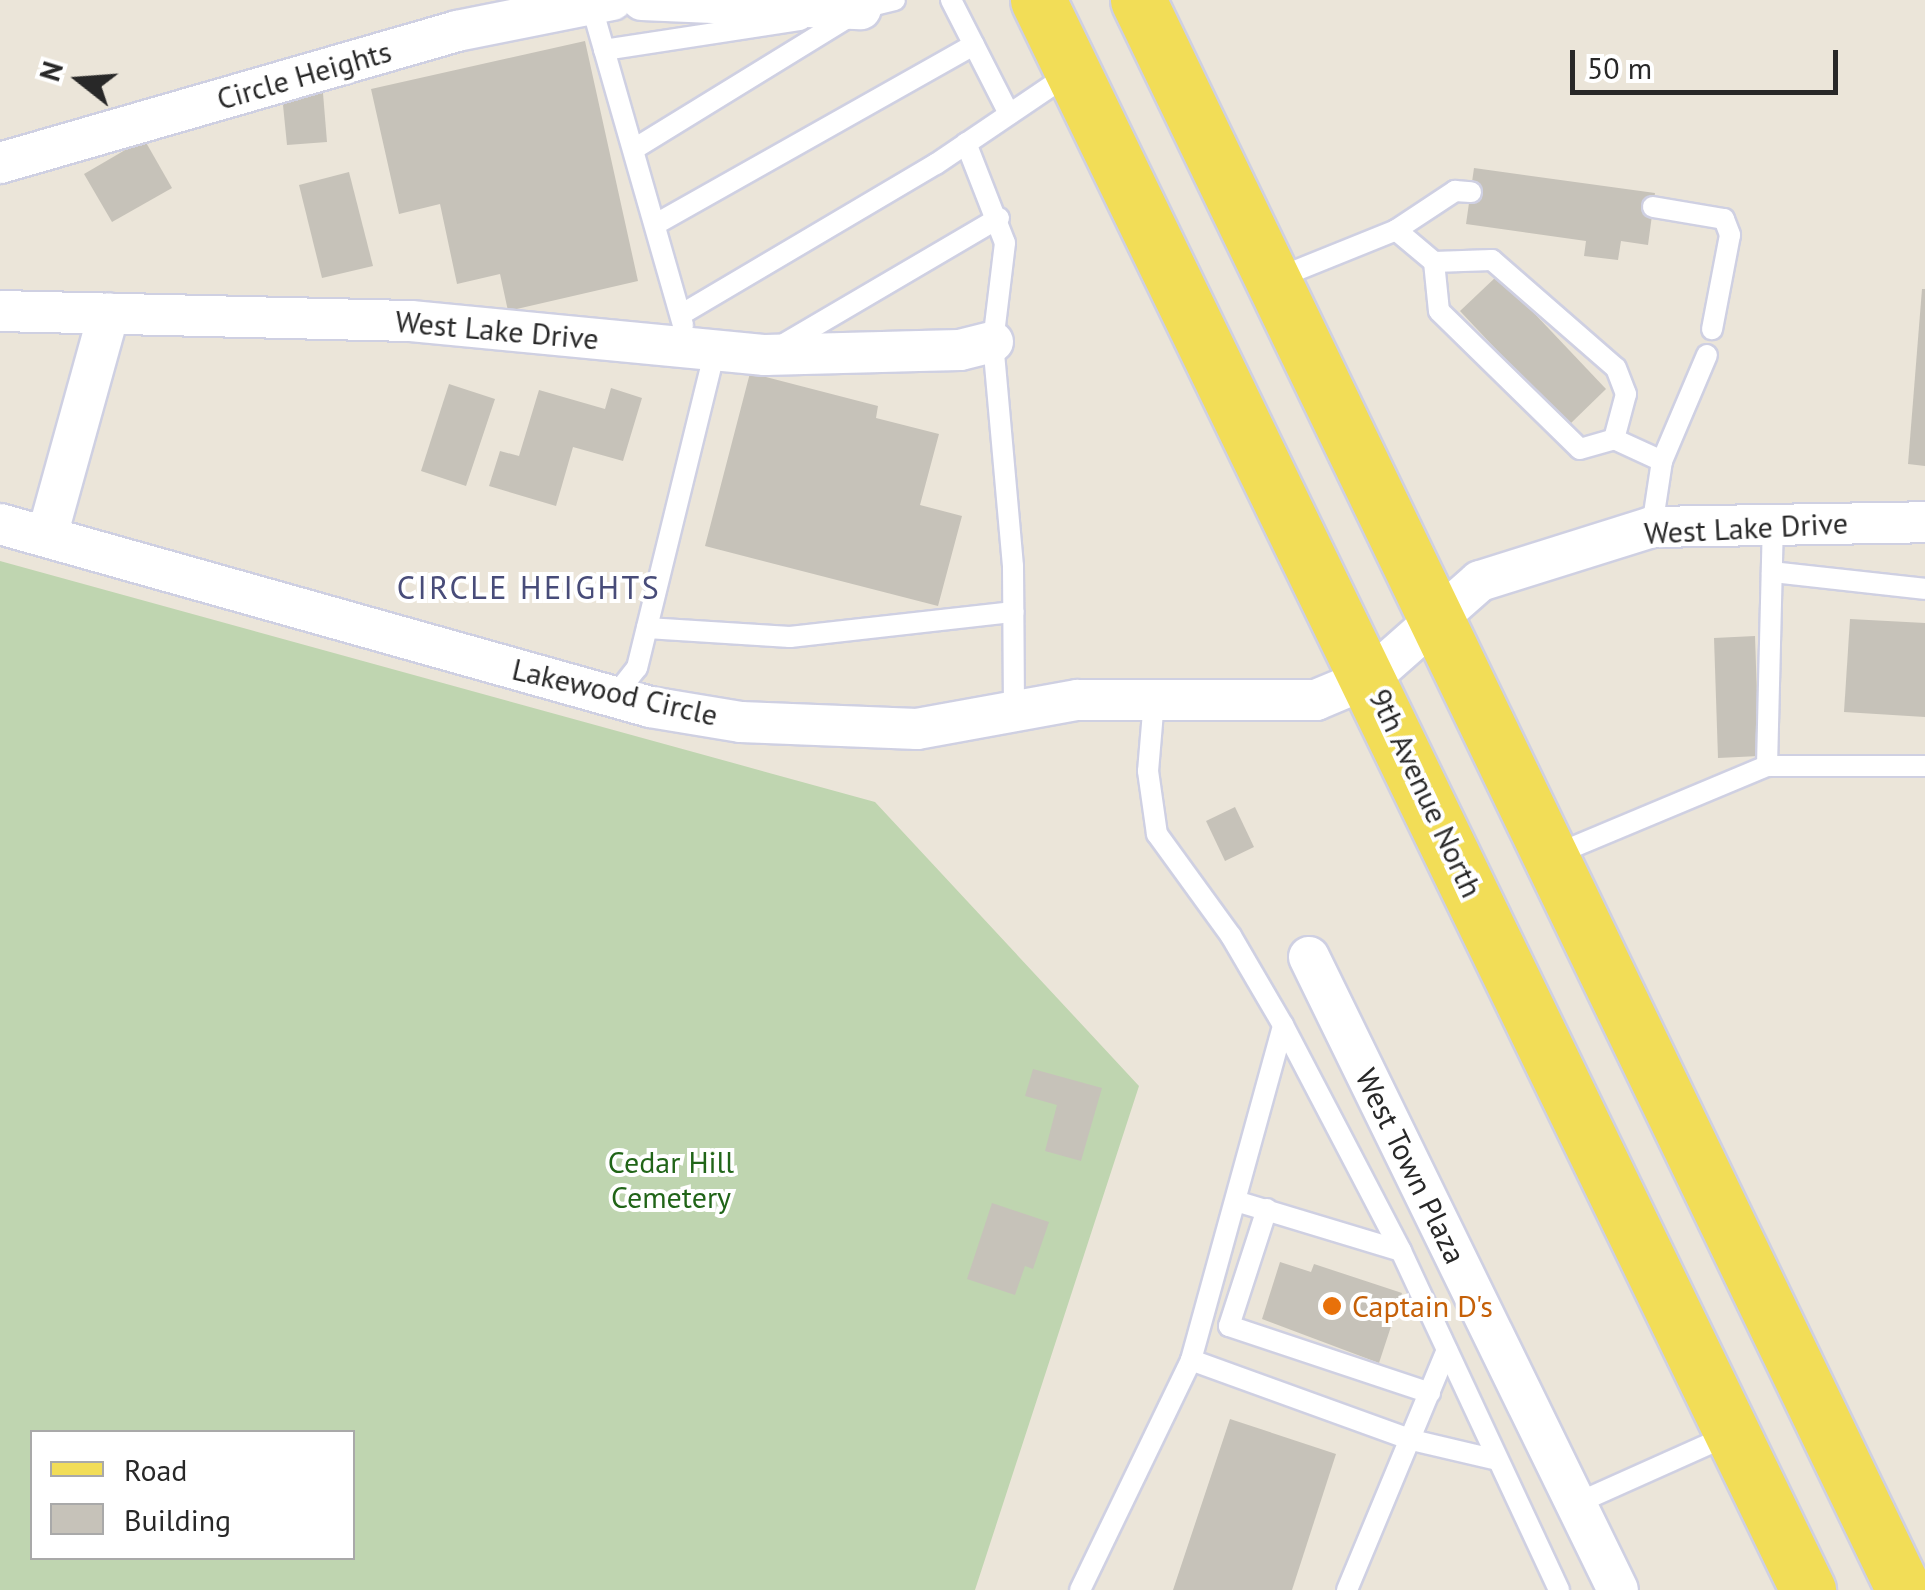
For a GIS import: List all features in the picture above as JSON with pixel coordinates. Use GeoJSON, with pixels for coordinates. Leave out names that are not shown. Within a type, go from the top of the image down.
{"type":"FeatureCollection","features":[{"type":"Feature","properties":{"kind":"main road","name":"9th Avenue North"},"geometry":{"type":"LineString","coordinates":[[1038,0],[1372,677],[1808,1590]]}},
{"type":"Feature","properties":{"kind":"main road"},"geometry":{"type":"LineString","coordinates":[[1138,0],[1439,616],[1904,1590]]}},
{"type":"Feature","properties":{"kind":"street"},"geometry":{"type":"LineString","coordinates":[[642,0],[878,5]]}},
{"type":"Feature","properties":{"kind":"street","name":"Circle Heights"},"geometry":{"type":"LineString","coordinates":[[0,163],[457,31],[601,2]]}},
{"type":"Feature","properties":{"kind":"street","name":"West Lake Drive"},"geometry":{"type":"LineString","coordinates":[[0,311],[411,321],[693,337],[765,355],[960,350],[993,342]]}},
{"type":"Feature","properties":{"kind":"street"},"geometry":{"type":"LineString","coordinates":[[46,536],[109,313]]}},
{"type":"Feature","properties":{"kind":"street","name":"West Lake Drive"},"geometry":{"type":"LineString","coordinates":[[1246,700],[1316,700],[1372,677],[1480,580],[1652,527],[1925,522]]}},
{"type":"Feature","properties":{"kind":"street","name":"Lakewood Circle"},"geometry":{"type":"LineString","coordinates":[[0,524],[614,697],[741,722],[917,728],[1078,700],[1246,700]]}},
{"type":"Feature","properties":{"kind":"street","name":"West Town Plaza"},"geometry":{"type":"LineString","coordinates":[[1309,957],[1618,1590]]}},
{"type":"Feature","properties":{"kind":"lane"},"geometry":{"type":"LineString","coordinates":[[951,0],[1009,114]]}},
{"type":"Feature","properties":{"kind":"lane"},"geometry":{"type":"LineString","coordinates":[[601,2],[604,50],[693,337],[647,628],[637,668],[614,697]]}},
{"type":"Feature","properties":{"kind":"lane"},"geometry":{"type":"LineString","coordinates":[[604,50],[878,5]]}},
{"type":"Feature","properties":{"kind":"lane"},"geometry":{"type":"LineString","coordinates":[[634,150],[878,5]]}},
{"type":"Feature","properties":{"kind":"lane"},"geometry":{"type":"LineString","coordinates":[[656,224],[974,44]]}},
{"type":"Feature","properties":{"kind":"lane"},"geometry":{"type":"LineString","coordinates":[[693,337],[1075,70]]}},
{"type":"Feature","properties":{"kind":"lane"},"geometry":{"type":"LineString","coordinates":[[966,143],[1000,218],[1006,243],[993,342],[1014,612],[1014,711]]}},
{"type":"Feature","properties":{"kind":"lane"},"geometry":{"type":"LineString","coordinates":[[1274,279],[1396,230],[1455,191],[1472,192]]}},
{"type":"Feature","properties":{"kind":"lane"},"geometry":{"type":"LineString","coordinates":[[1652,207],[1724,218],[1730,234],[1712,328]]}},
{"type":"Feature","properties":{"kind":"lane"},"geometry":{"type":"LineString","coordinates":[[765,355],[1000,218]]}},
{"type":"Feature","properties":{"kind":"lane"},"geometry":{"type":"LineString","coordinates":[[1396,230],[1434,262],[1492,260],[1616,368],[1626,394],[1614,439]]}},
{"type":"Feature","properties":{"kind":"lane"},"geometry":{"type":"LineString","coordinates":[[1434,262],[1439,311],[1580,449],[1614,439],[1662,461]]}},
{"type":"Feature","properties":{"kind":"lane"},"geometry":{"type":"LineString","coordinates":[[1652,527],[1662,461],[1707,355]]}},
{"type":"Feature","properties":{"kind":"lane"},"geometry":{"type":"LineString","coordinates":[[1767,766],[1773,524]]}},
{"type":"Feature","properties":{"kind":"lane"},"geometry":{"type":"LineString","coordinates":[[1772,572],[1925,589]]}},
{"type":"Feature","properties":{"kind":"lane"},"geometry":{"type":"LineString","coordinates":[[647,628],[790,637],[1014,612]]}},
{"type":"Feature","properties":{"kind":"lane"},"geometry":{"type":"LineString","coordinates":[[1154,700],[1148,771],[1157,834],[1231,936],[1283,1026],[1401,1251],[1559,1590]]}},
{"type":"Feature","properties":{"kind":"lane"},"geometry":{"type":"LineString","coordinates":[[1552,855],[1767,766],[1925,766]]}},
{"type":"Feature","properties":{"kind":"lane"},"geometry":{"type":"LineString","coordinates":[[1080,1590],[1190,1360],[1239,1202],[1283,1026]]}},
{"type":"Feature","properties":{"kind":"lane"},"geometry":{"type":"LineString","coordinates":[[1239,1202],[1401,1251]]}},
{"type":"Feature","properties":{"kind":"lane"},"geometry":{"type":"LineString","coordinates":[[1267,1209],[1229,1326],[1430,1392]]}},
{"type":"Feature","properties":{"kind":"lane"},"geometry":{"type":"LineString","coordinates":[[1347,1590],[1447,1350]]}},
{"type":"Feature","properties":{"kind":"lane"},"geometry":{"type":"LineString","coordinates":[[1190,1360],[1412,1440],[1497,1460]]}},
{"type":"Feature","properties":{"kind":"lane"},"geometry":{"type":"LineString","coordinates":[[1576,1504],[1733,1433]]}},
{"type":"Feature","properties":{"kind":"green space","name":"Cedar Hill Cemetery"},"geometry":{"type":"Polygon","coordinates":[[[0,561],[875,802],[1139,1086],[975,1590],[0,1590],[0,561]]]}},
{"type":"Feature","properties":{"kind":"building"},"geometry":{"type":"Polygon","coordinates":[[[585,41],[638,281],[508,311],[500,274],[457,284],[440,204],[399,214],[371,89],[585,41]]]}},
{"type":"Feature","properties":{"kind":"building"},"geometry":{"type":"Polygon","coordinates":[[[322,81],[327,142],[287,145],[281,85],[322,81]]]}},
{"type":"Feature","properties":{"kind":"building"},"geometry":{"type":"Polygon","coordinates":[[[144,139],[172,188],[112,222],[84,174],[144,139]]]}},
{"type":"Feature","properties":{"kind":"building"},"geometry":{"type":"Polygon","coordinates":[[[1474,168],[1655,193],[1648,245],[1621,241],[1618,260],[1584,256],[1586,241],[1466,224],[1474,168]]]}},
{"type":"Feature","properties":{"kind":"building"},"geometry":{"type":"Polygon","coordinates":[[[349,172],[373,266],[322,278],[299,185],[349,172]]]}},
{"type":"Feature","properties":{"kind":"building"},"geometry":{"type":"Polygon","coordinates":[[[1498,275],[1606,389],[1568,426],[1460,311],[1498,275]]]}},
{"type":"Feature","properties":{"kind":"building"},"geometry":{"type":"Polygon","coordinates":[[[1925,289],[1925,466],[1908,464],[1925,289]]]}},
{"type":"Feature","properties":{"kind":"building"},"geometry":{"type":"Polygon","coordinates":[[[750,373],[878,406],[876,418],[939,434],[920,505],[962,516],[938,606],[705,546],[750,373]]]}},
{"type":"Feature","properties":{"kind":"building"},"geometry":{"type":"Polygon","coordinates":[[[449,384],[495,399],[466,486],[421,471],[449,384]]]}},
{"type":"Feature","properties":{"kind":"building"},"geometry":{"type":"Polygon","coordinates":[[[611,388],[642,398],[623,461],[573,447],[556,506],[489,486],[500,451],[519,456],[539,390],[605,409],[611,388]]]}},
{"type":"Feature","properties":{"kind":"building"},"geometry":{"type":"Polygon","coordinates":[[[1850,619],[1925,623],[1925,717],[1844,712],[1850,619]]]}},
{"type":"Feature","properties":{"kind":"building"},"geometry":{"type":"Polygon","coordinates":[[[1755,636],[1759,756],[1718,758],[1714,638],[1755,636]]]}},
{"type":"Feature","properties":{"kind":"building"},"geometry":{"type":"Polygon","coordinates":[[[1235,807],[1254,847],[1225,861],[1206,821],[1235,807]]]}},
{"type":"Feature","properties":{"kind":"building"},"geometry":{"type":"Polygon","coordinates":[[[1033,1069],[1102,1088],[1081,1161],[1045,1151],[1057,1105],[1025,1096],[1033,1069]]]}},
{"type":"Feature","properties":{"kind":"building"},"geometry":{"type":"Polygon","coordinates":[[[992,1203],[1049,1222],[1033,1269],[1025,1266],[1015,1295],[967,1279],[992,1203]]]}},
{"type":"Feature","properties":{"kind":"building","name":"Captain D's"},"geometry":{"type":"Polygon","coordinates":[[[1280,1262],[1311,1272],[1314,1264],[1402,1293],[1379,1363],[1262,1319],[1280,1262]]]}},
{"type":"Feature","properties":{"kind":"building"},"geometry":{"type":"Polygon","coordinates":[[[1230,1419],[1336,1454],[1292,1590],[1173,1590],[1230,1419]]]}},
{"type":"Feature","properties":{"kind":"place","name":"Captain D's"},"geometry":{"type":"Point","coordinates":[1332,1306]}},
{"type":"Feature","properties":{"kind":"district","name":"CIRCLE HEIGHTS"},"geometry":{"type":"Point","coordinates":[529,587]}}]}
